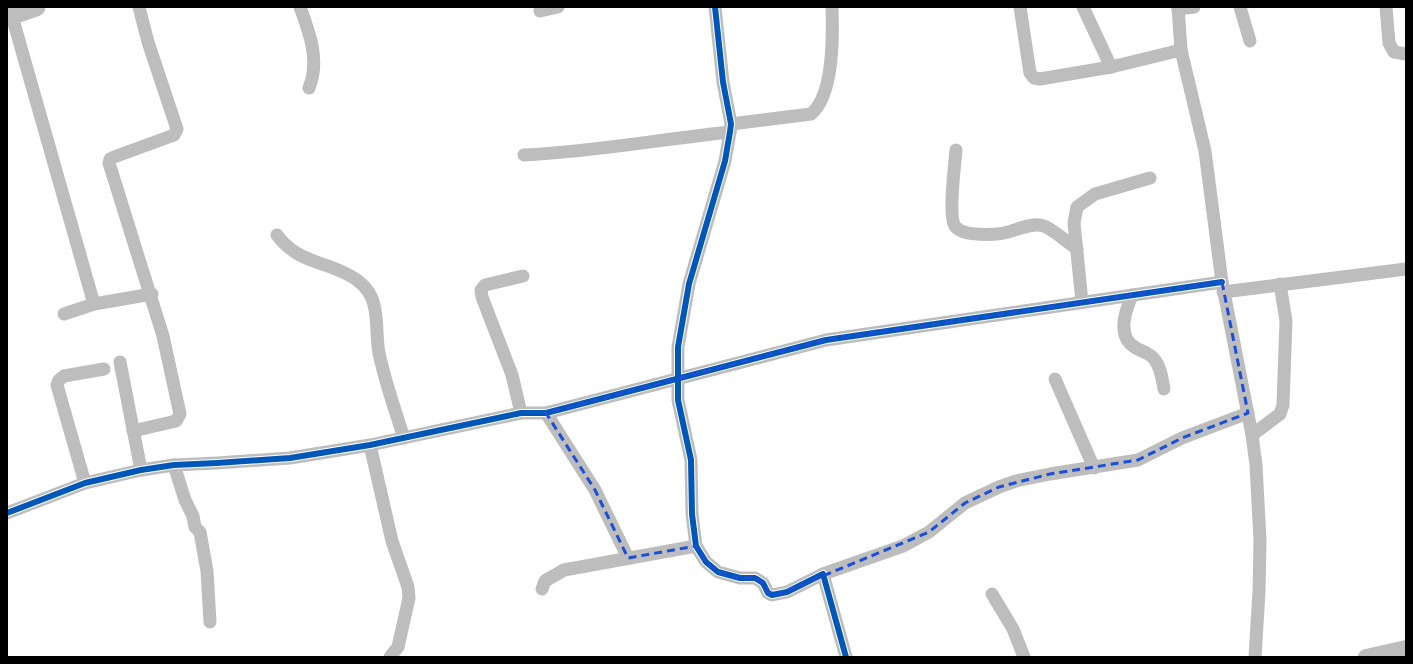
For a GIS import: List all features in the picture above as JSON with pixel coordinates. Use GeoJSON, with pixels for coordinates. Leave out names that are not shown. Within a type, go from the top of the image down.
{"type":"FeatureCollection","features":[{"type":"Feature","properties":{"kind":"highway"},"geometry":{"type":"LineString","coordinates":[[10,17],[36,7]]}},
{"type":"Feature","properties":{"kind":"main road"},"geometry":{"type":"LineString","coordinates":[[1366,657],[1406,648]]}},
{"type":"Feature","properties":{"kind":"street"},"geometry":{"type":"LineString","coordinates":[[133,431],[176,421],[180,414],[164,336],[110,163],[110,159],[114,157],[174,135],[177,129],[148,42],[139,7]]}},
{"type":"Feature","properties":{"kind":"street"},"geometry":{"type":"LineString","coordinates":[[300,7],[312,39],[314,64],[313,78],[309,88]]}},
{"type":"Feature","properties":{"kind":"street"},"geometry":{"type":"LineString","coordinates":[[540,11],[558,7]]}},
{"type":"Feature","properties":{"kind":"street"},"geometry":{"type":"LineString","coordinates":[[715,7],[723,82],[731,128],[725,161],[689,284],[678,348],[677,377],[678,400],[692,460],[692,514],[696,546],[706,562],[718,572],[740,578],[755,578],[763,583],[768,592],[772,595],[787,592],[823,574],[903,546],[929,532],[965,503],[998,486],[1016,480],[1138,460],[1182,438],[1248,413]]}},
{"type":"Feature","properties":{"kind":"street"},"geometry":{"type":"LineString","coordinates":[[524,155],[568,153],[811,114],[818,109],[826,86],[831,57],[832,7]]}},
{"type":"Feature","properties":{"kind":"street"},"geometry":{"type":"LineString","coordinates":[[1020,7],[1030,73],[1034,78],[1040,79],[1111,67],[1181,50]]}},
{"type":"Feature","properties":{"kind":"street"},"geometry":{"type":"LineString","coordinates":[[1083,7],[1111,67]]}},
{"type":"Feature","properties":{"kind":"street"},"geometry":{"type":"LineString","coordinates":[[1194,7],[1178,8],[1181,50],[1206,151],[1222,287],[1252,435],[1259,494],[1259,592],[1255,657]]}},
{"type":"Feature","properties":{"kind":"street"},"geometry":{"type":"LineString","coordinates":[[1240,7],[1250,41]]}},
{"type":"Feature","properties":{"kind":"street"},"geometry":{"type":"LineString","coordinates":[[1386,7],[1389,43],[1394,52],[1406,54]]}},
{"type":"Feature","properties":{"kind":"street"},"geometry":{"type":"LineString","coordinates":[[10,17],[94,304]]}},
{"type":"Feature","properties":{"kind":"street"},"geometry":{"type":"LineString","coordinates":[[956,150],[952,209],[954,225],[958,230],[971,233],[989,234],[1036,225],[1044,226],[1077,249]]}},
{"type":"Feature","properties":{"kind":"street"},"geometry":{"type":"LineString","coordinates":[[1082,302],[1074,224],[1077,206],[1095,194],[1150,178]]}},
{"type":"Feature","properties":{"kind":"street"},"geometry":{"type":"LineString","coordinates":[[277,235],[285,245],[299,256],[343,273],[356,280],[367,289],[374,304],[376,333],[382,366],[404,438]]}},
{"type":"Feature","properties":{"kind":"street"},"geometry":{"type":"LineString","coordinates":[[7,513],[85,483],[141,470],[174,465],[290,458],[370,445],[521,413],[546,412],[677,377],[826,340],[1132,295],[1222,287],[1280,284],[1406,269]]}},
{"type":"Feature","properties":{"kind":"street"},"geometry":{"type":"LineString","coordinates":[[521,413],[512,375],[482,297],[481,290],[485,285],[523,276]]}},
{"type":"Feature","properties":{"kind":"street"},"geometry":{"type":"LineString","coordinates":[[1252,435],[1280,414],[1283,405],[1286,321],[1280,284]]}},
{"type":"Feature","properties":{"kind":"street"},"geometry":{"type":"LineString","coordinates":[[64,314],[94,304],[152,294]]}},
{"type":"Feature","properties":{"kind":"street"},"geometry":{"type":"LineString","coordinates":[[1132,295],[1126,310],[1124,322],[1125,336],[1135,348],[1148,353],[1154,358],[1158,364],[1164,389]]}},
{"type":"Feature","properties":{"kind":"street"},"geometry":{"type":"LineString","coordinates":[[120,362],[141,470]]}},
{"type":"Feature","properties":{"kind":"street"},"geometry":{"type":"LineString","coordinates":[[85,483],[57,385],[59,380],[64,376],[78,372],[104,369]]}},
{"type":"Feature","properties":{"kind":"street"},"geometry":{"type":"LineString","coordinates":[[1055,379],[1094,468]]}},
{"type":"Feature","properties":{"kind":"street"},"geometry":{"type":"LineString","coordinates":[[546,412],[595,490],[628,558]]}},
{"type":"Feature","properties":{"kind":"street"},"geometry":{"type":"LineString","coordinates":[[370,445],[392,541],[408,587],[409,598],[398,647],[390,657]]}},
{"type":"Feature","properties":{"kind":"street"},"geometry":{"type":"LineString","coordinates":[[174,465],[185,500],[193,516],[195,527],[200,532],[207,571],[210,622]]}},
{"type":"Feature","properties":{"kind":"street"},"geometry":{"type":"LineString","coordinates":[[542,589],[545,580],[564,570],[696,546]]}},
{"type":"Feature","properties":{"kind":"street"},"geometry":{"type":"LineString","coordinates":[[823,574],[846,657]]}},
{"type":"Feature","properties":{"kind":"street"},"geometry":{"type":"LineString","coordinates":[[992,594],[1013,629],[1024,657]]}},
{"type":"Feature","properties":{"kind":"highlighted area"},"geometry":{"type":"Polygon","coordinates":[[[1222,282],[1248,413],[1182,438],[1138,460],[1050,474],[999,487],[965,503],[929,532],[777,595],[768,593],[763,583],[755,578],[740,578],[718,572],[706,562],[696,546],[628,558],[595,490],[546,413],[826,340],[1222,282]]]}},
{"type":"Feature","properties":{"kind":"cycle path"},"geometry":{"type":"LineString","coordinates":[[715,7],[723,82],[731,124],[725,161],[689,284],[678,347],[678,400],[691,460],[692,514],[696,546],[706,562],[718,572],[740,578],[755,578],[763,583],[768,593],[772,595],[787,592],[823,574],[846,657]]}},
{"type":"Feature","properties":{"kind":"cycle path"},"geometry":{"type":"LineString","coordinates":[[7,513],[85,483],[141,470],[174,465],[290,458],[370,445],[521,413],[546,413],[826,340],[1222,282]]}}]}
